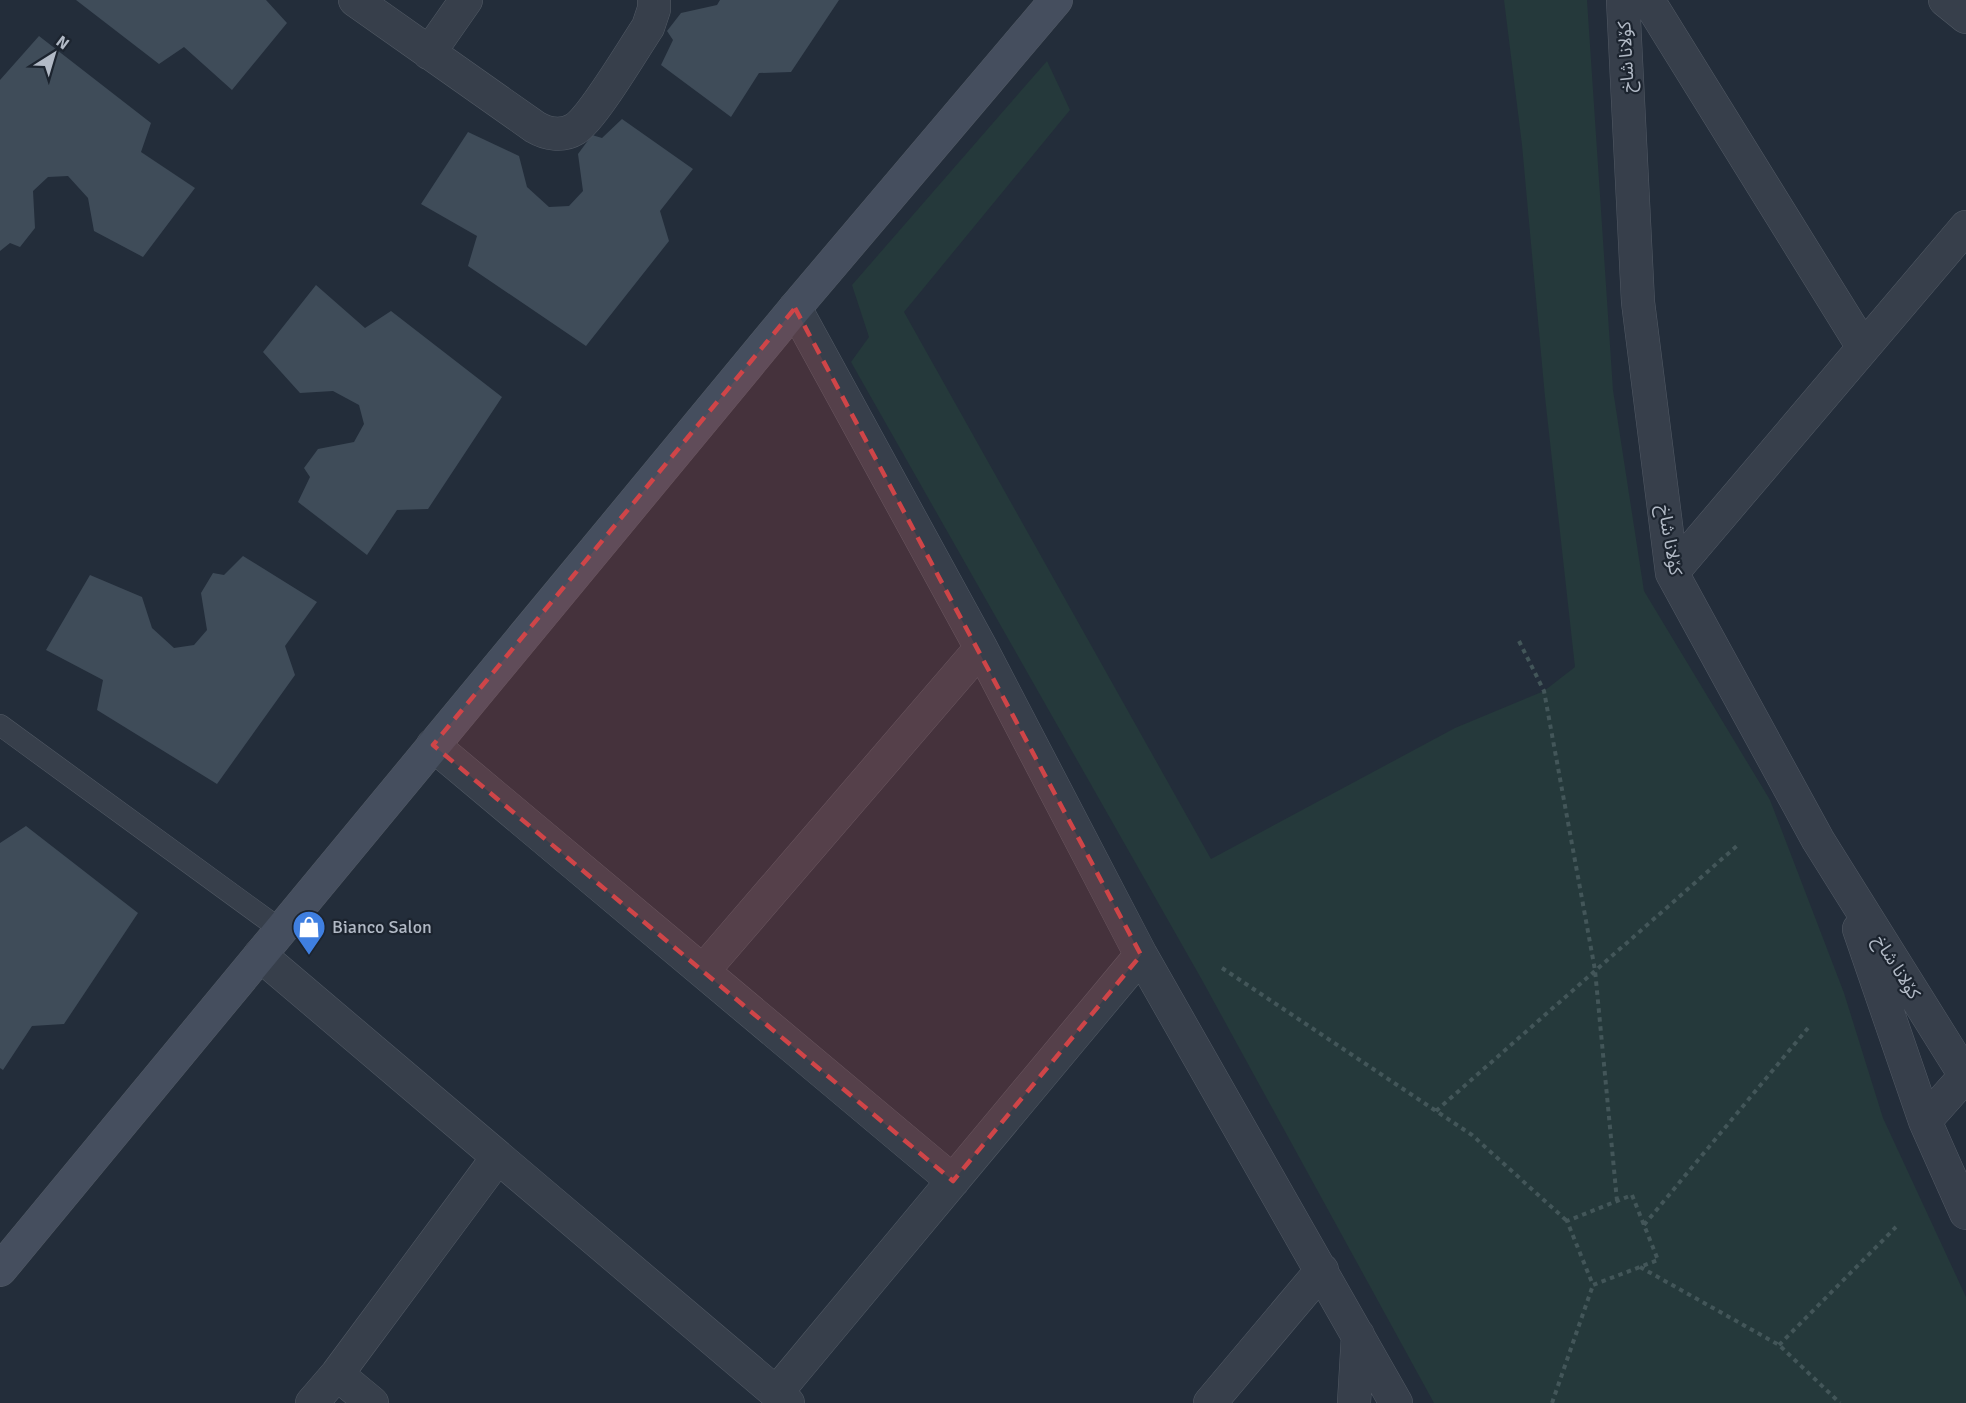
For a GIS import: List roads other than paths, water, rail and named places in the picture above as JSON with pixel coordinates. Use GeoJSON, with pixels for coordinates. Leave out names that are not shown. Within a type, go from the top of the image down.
{"type":"FeatureCollection","features":[{"type":"Feature","properties":{"kind":"street"},"geometry":{"type":"LineString","coordinates":[[355,0],[535,127],[544,132],[564,134],[582,124],[648,27],[654,9],[654,0]]}},
{"type":"Feature","properties":{"kind":"street"},"geometry":{"type":"LineString","coordinates":[[429,53],[466,0]]}},
{"type":"Feature","properties":{"kind":"street"},"geometry":{"type":"LineString","coordinates":[[0,1270],[795,308],[1056,0]]}},
{"type":"Feature","properties":{"kind":"street","name":"کۆلانا شاخ"},"geometry":{"type":"LineString","coordinates":[[1623,0],[1638,302],[1672,573],[1818,840],[1966,1076]]}},
{"type":"Feature","properties":{"kind":"street"},"geometry":{"type":"LineString","coordinates":[[1648,0],[1863,347]]}},
{"type":"Feature","properties":{"kind":"street"},"geometry":{"type":"LineString","coordinates":[[1945,0],[1966,17]]}},
{"type":"Feature","properties":{"kind":"street"},"geometry":{"type":"LineString","coordinates":[[1672,573],[1863,347],[1962,240]]}},
{"type":"Feature","properties":{"kind":"street"},"geometry":{"type":"LineString","coordinates":[[795,308],[981,648],[1141,955],[1396,1403]]}},
{"type":"Feature","properties":{"kind":"street"},"geometry":{"type":"LineString","coordinates":[[703,971],[981,648]]}},
{"type":"Feature","properties":{"kind":"street"},"geometry":{"type":"LineString","coordinates":[[433,745],[953,1181]]}},
{"type":"Feature","properties":{"kind":"street"},"geometry":{"type":"LineString","coordinates":[[1839,874],[1925,1121],[1966,1213]]}},
{"type":"Feature","properties":{"kind":"street"},"geometry":{"type":"LineString","coordinates":[[260,955],[782,1398],[953,1181],[1141,955]]}},
{"type":"Feature","properties":{"kind":"street"},"geometry":{"type":"LineString","coordinates":[[1925,1121],[1966,1076]]}},
{"type":"Feature","properties":{"kind":"street"},"geometry":{"type":"LineString","coordinates":[[312,1403],[337,1374],[498,1157]]}},
{"type":"Feature","properties":{"kind":"street"},"geometry":{"type":"LineString","coordinates":[[1210,1403],[1322,1270]]}},
{"type":"Feature","properties":{"kind":"street"},"geometry":{"type":"LineString","coordinates":[[1354,1403],[1358,1335]]}},
{"type":"Feature","properties":{"kind":"street"},"geometry":{"type":"LineString","coordinates":[[337,1374],[372,1403]]}},
{"type":"Feature","properties":{"kind":"lane"},"geometry":{"type":"LineString","coordinates":[[0,725],[281,930]]}},
{"type":"Feature","properties":{"kind":"place","name":"Bianco Salon"},"geometry":{"type":"Point","coordinates":[309,956]}}]}
